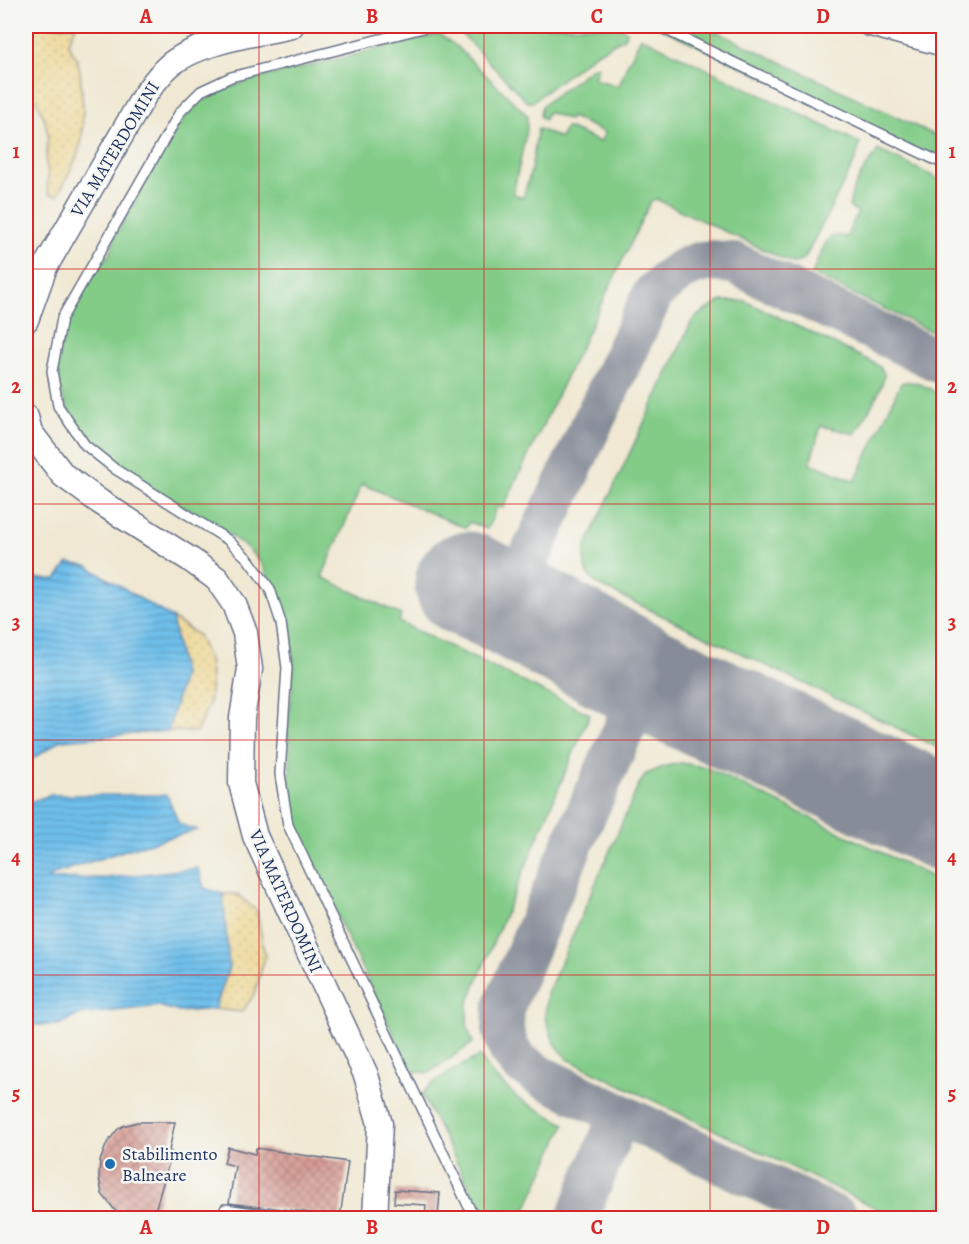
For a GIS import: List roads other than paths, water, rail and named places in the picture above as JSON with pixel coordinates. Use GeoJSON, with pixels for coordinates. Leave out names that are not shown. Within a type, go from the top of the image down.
{"type":"FeatureCollection","features":[{"type":"Feature","properties":{"kind":"street","name":"VIA MATERDOMINI"},"geometry":{"type":"LineString","coordinates":[[26,320],[45,267],[144,96],[158,77],[171,64],[187,54],[211,44],[291,26]]}},
{"type":"Feature","properties":{"kind":"street"},"geometry":{"type":"LineString","coordinates":[[867,26],[944,47]]}},
{"type":"Feature","properties":{"kind":"street","name":"VIA MATERDOMINI"},"geometry":{"type":"LineString","coordinates":[[26,417],[30,432],[63,475],[217,579],[234,604],[245,633],[250,669],[242,718],[241,783],[259,846],[366,1075],[380,1124],[375,1218]]}},
{"type":"Feature","properties":{"kind":"lane"},"geometry":{"type":"LineString","coordinates":[[431,26],[231,77],[201,91],[180,112],[62,318],[52,371],[58,406],[85,446],[115,469],[228,540],[248,559],[270,589],[281,623],[287,668],[280,774],[288,825],[474,1218]]}},
{"type":"Feature","properties":{"kind":"lane"},"geometry":{"type":"LineString","coordinates":[[658,26],[944,164]]}},
{"type":"Feature","properties":{"kind":"lane"},"geometry":{"type":"LineString","coordinates":[[225,1209],[289,1218]]}},
{"type":"Feature","properties":{"kind":"water"},"geometry":{"type":"Polygon","coordinates":[[[68,563],[87,566],[172,618],[183,675],[168,731],[61,740],[26,763],[26,574],[40,579],[56,579],[68,563]]]}},
{"type":"Feature","properties":{"kind":"water"},"geometry":{"type":"Polygon","coordinates":[[[51,795],[167,795],[179,824],[197,830],[126,850],[57,873],[47,879],[108,878],[198,868],[204,888],[223,894],[229,967],[215,1009],[179,1012],[159,1006],[79,1015],[58,1025],[26,1025],[26,803],[51,795]]]}},
{"type":"Feature","properties":{"kind":"place","name":"Stabilimento Balneare"},"geometry":{"type":"Point","coordinates":[110,1164]}}]}
